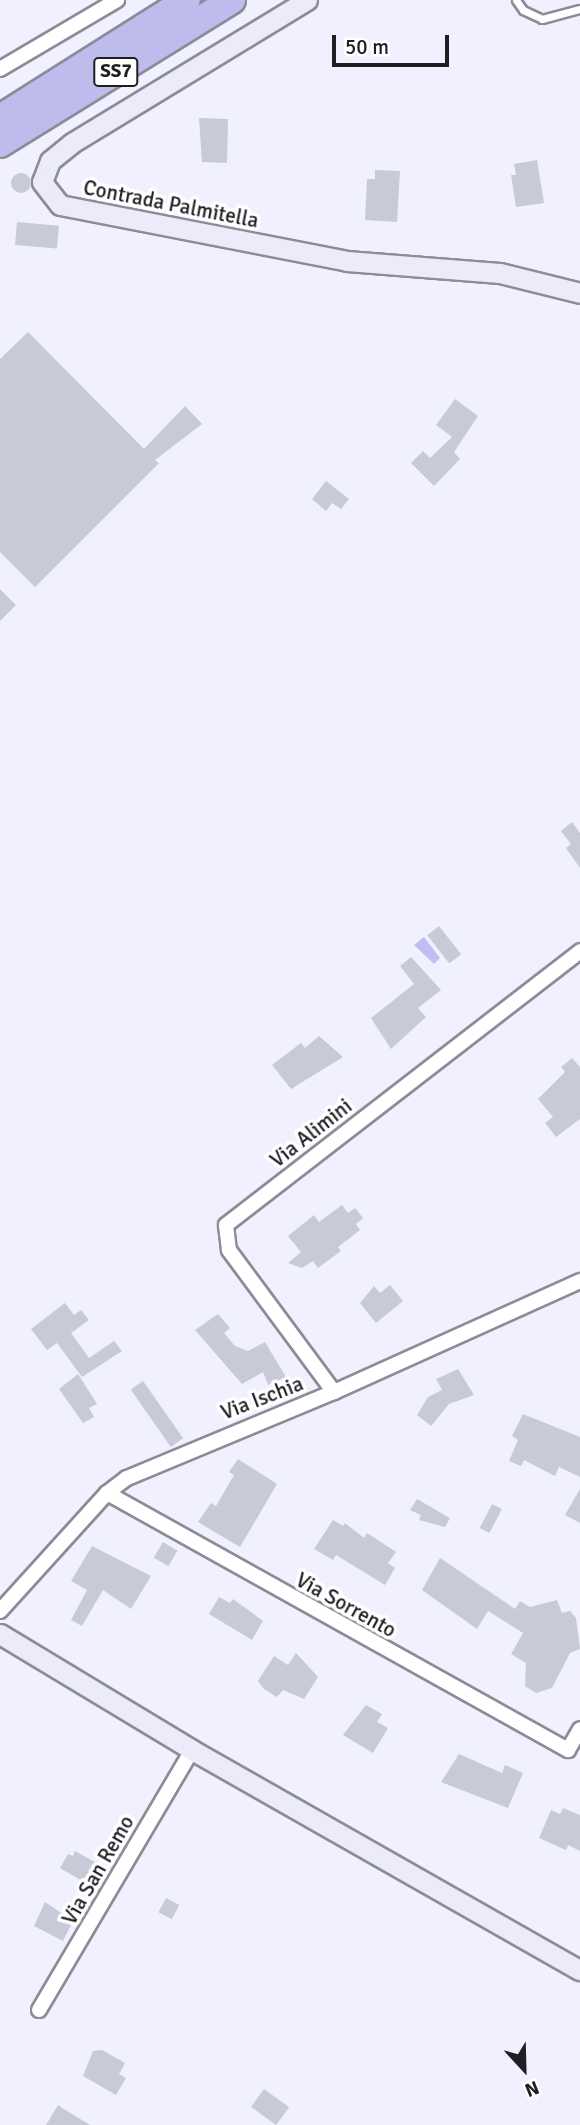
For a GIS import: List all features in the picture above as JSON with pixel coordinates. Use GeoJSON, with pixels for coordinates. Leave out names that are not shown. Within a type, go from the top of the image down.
{"type":"FeatureCollection","features":[{"type":"Feature","properties":{"kind":"highway","name":"SS7"},"geometry":{"type":"LineString","coordinates":[[0,118],[187,0]]}},
{"type":"Feature","properties":{"kind":"highway","name":"SS7"},"geometry":{"type":"LineString","coordinates":[[0,144],[232,0]]}},
{"type":"Feature","properties":{"kind":"street"},"geometry":{"type":"LineString","coordinates":[[0,69],[117,0]]}},
{"type":"Feature","properties":{"kind":"street","name":"Contrada Palmitella"},"geometry":{"type":"LineString","coordinates":[[307,0],[72,143],[50,161],[43,182],[60,205],[347,261],[500,273],[580,293]]}},
{"type":"Feature","properties":{"kind":"street","name":"Via Alimini"},"geometry":{"type":"LineString","coordinates":[[334,1392],[229,1250],[226,1225],[580,951]]}},
{"type":"Feature","properties":{"kind":"street","name":"Via Ischia"},"geometry":{"type":"LineString","coordinates":[[0,1611],[107,1493],[127,1478],[191,1449],[334,1392],[580,1281]]}},
{"type":"Feature","properties":{"kind":"street","name":"Via Sorrento"},"geometry":{"type":"LineString","coordinates":[[107,1493],[568,1750],[580,1729]]}},
{"type":"Feature","properties":{"kind":"street"},"geometry":{"type":"LineString","coordinates":[[0,1634],[192,1750],[580,1969]]}},
{"type":"Feature","properties":{"kind":"street","name":"Via San Remo"},"geometry":{"type":"LineString","coordinates":[[39,2010],[192,1750]]}},
{"type":"Feature","properties":{"kind":"lane"},"geometry":{"type":"LineString","coordinates":[[516,0],[523,10],[542,19],[580,9]]}},
{"type":"Feature","properties":{"kind":"water"},"geometry":{"type":"Polygon","coordinates":[[[424,937],[440,958],[434,964],[414,945],[424,937]]]}},
{"type":"Feature","properties":{"kind":"building"},"geometry":{"type":"Polygon","coordinates":[[[199,118],[228,119],[227,163],[202,162],[199,118]]]}},
{"type":"Feature","properties":{"kind":"building"},"geometry":{"type":"Polygon","coordinates":[[[537,160],[544,203],[516,207],[511,175],[516,175],[514,164],[537,160]]]}},
{"type":"Feature","properties":{"kind":"building"},"geometry":{"type":"Polygon","coordinates":[[[375,170],[400,171],[397,222],[365,220],[367,179],[375,179],[375,170]]]}},
{"type":"Feature","properties":{"kind":"building"},"geometry":{"type":"Polygon","coordinates":[[[21,173],[28,176],[31,183],[28,190],[21,193],[14,190],[11,183],[14,176],[21,173]]]}},
{"type":"Feature","properties":{"kind":"building"},"geometry":{"type":"Polygon","coordinates":[[[17,222],[59,226],[57,249],[15,245],[17,222]]]}},
{"type":"Feature","properties":{"kind":"building"},"geometry":{"type":"Polygon","coordinates":[[[28,332],[144,449],[185,406],[202,424],[155,460],[159,463],[35,587],[0,552],[0,359],[28,332]]]}},
{"type":"Feature","properties":{"kind":"building"},"geometry":{"type":"Polygon","coordinates":[[[455,399],[478,416],[454,452],[460,459],[434,486],[411,463],[423,451],[430,458],[452,437],[436,425],[455,399]]]}},
{"type":"Feature","properties":{"kind":"building"},"geometry":{"type":"Polygon","coordinates":[[[326,481],[349,499],[341,509],[332,503],[326,511],[312,499],[326,481]]]}},
{"type":"Feature","properties":{"kind":"building"},"geometry":{"type":"Polygon","coordinates":[[[0,589],[16,605],[0,621],[0,589]]]}},
{"type":"Feature","properties":{"kind":"building"},"geometry":{"type":"Polygon","coordinates":[[[572,822],[580,833],[580,868],[566,848],[571,844],[561,831],[572,822]]]}},
{"type":"Feature","properties":{"kind":"building"},"geometry":{"type":"Polygon","coordinates":[[[439,926],[461,954],[449,964],[427,935],[439,926]]]}},
{"type":"Feature","properties":{"kind":"building"},"geometry":{"type":"Polygon","coordinates":[[[411,957],[441,990],[418,1008],[426,1017],[391,1049],[371,1018],[414,984],[400,966],[411,957]]]}},
{"type":"Feature","properties":{"kind":"building"},"geometry":{"type":"Polygon","coordinates":[[[319,1036],[343,1057],[291,1089],[272,1065],[301,1043],[305,1048],[319,1036]]]}},
{"type":"Feature","properties":{"kind":"building"},"geometry":{"type":"Polygon","coordinates":[[[572,1058],[580,1067],[580,1119],[556,1137],[545,1123],[553,1117],[538,1099],[565,1072],[561,1067],[572,1058]]]}},
{"type":"Feature","properties":{"kind":"building"},"geometry":{"type":"Polygon","coordinates":[[[342,1205],[348,1213],[355,1208],[363,1218],[356,1224],[360,1230],[338,1247],[341,1251],[318,1268],[313,1261],[302,1268],[288,1263],[301,1252],[288,1236],[314,1215],[319,1222],[342,1205]]]}},
{"type":"Feature","properties":{"kind":"building"},"geometry":{"type":"Polygon","coordinates":[[[390,1285],[403,1301],[376,1323],[360,1303],[374,1286],[380,1293],[390,1285]]]}},
{"type":"Feature","properties":{"kind":"building"},"geometry":{"type":"Polygon","coordinates":[[[65,1303],[74,1315],[81,1310],[89,1320],[71,1333],[89,1358],[114,1341],[122,1351],[82,1377],[57,1343],[47,1350],[31,1329],[65,1303]]]}},
{"type":"Feature","properties":{"kind":"building"},"geometry":{"type":"Polygon","coordinates":[[[218,1314],[230,1328],[224,1333],[235,1346],[248,1351],[265,1342],[286,1377],[268,1385],[263,1372],[242,1384],[195,1330],[218,1314]]]}},
{"type":"Feature","properties":{"kind":"building"},"geometry":{"type":"Polygon","coordinates":[[[458,1369],[474,1395],[449,1404],[431,1426],[417,1415],[428,1397],[442,1390],[436,1379],[458,1369]]]}},
{"type":"Feature","properties":{"kind":"building"},"geometry":{"type":"Polygon","coordinates":[[[78,1374],[97,1404],[89,1408],[94,1417],[83,1423],[59,1389],[78,1374]]]}},
{"type":"Feature","properties":{"kind":"building"},"geometry":{"type":"Polygon","coordinates":[[[143,1381],[183,1438],[171,1447],[131,1390],[143,1381]]]}},
{"type":"Feature","properties":{"kind":"building"},"geometry":{"type":"Polygon","coordinates":[[[523,1414],[580,1437],[580,1477],[559,1467],[555,1476],[524,1460],[521,1466],[509,1461],[518,1440],[512,1436],[523,1414]]]}},
{"type":"Feature","properties":{"kind":"building"},"geometry":{"type":"Polygon","coordinates":[[[238,1459],[277,1484],[240,1547],[198,1522],[211,1503],[216,1506],[234,1475],[229,1472],[238,1459]]]}},
{"type":"Feature","properties":{"kind":"building"},"geometry":{"type":"Polygon","coordinates":[[[580,1489],[580,1523],[565,1515],[580,1489]]]}},
{"type":"Feature","properties":{"kind":"building"},"geometry":{"type":"Polygon","coordinates":[[[417,1499],[450,1518],[445,1527],[419,1520],[421,1515],[410,1510],[417,1499]]]}},
{"type":"Feature","properties":{"kind":"building"},"geometry":{"type":"Polygon","coordinates":[[[492,1504],[502,1509],[490,1533],[480,1528],[492,1504]]]}},
{"type":"Feature","properties":{"kind":"building"},"geometry":{"type":"Polygon","coordinates":[[[333,1520],[343,1526],[345,1523],[364,1538],[367,1533],[396,1552],[388,1563],[395,1568],[385,1585],[336,1555],[333,1560],[314,1549],[333,1520]]]}},
{"type":"Feature","properties":{"kind":"building"},"geometry":{"type":"Polygon","coordinates":[[[163,1542],[178,1551],[168,1566],[154,1557],[163,1542]]]}},
{"type":"Feature","properties":{"kind":"building"},"geometry":{"type":"Polygon","coordinates":[[[92,1546],[151,1576],[131,1609],[103,1590],[82,1626],[71,1620],[87,1590],[71,1581],[92,1546]]]}},
{"type":"Feature","properties":{"kind":"building"},"geometry":{"type":"Polygon","coordinates":[[[440,1558],[515,1609],[520,1601],[530,1607],[557,1600],[562,1613],[570,1611],[576,1618],[580,1649],[570,1653],[552,1688],[536,1693],[525,1686],[526,1663],[511,1654],[523,1633],[488,1611],[477,1629],[422,1590],[440,1558]]]}},
{"type":"Feature","properties":{"kind":"building"},"geometry":{"type":"Polygon","coordinates":[[[219,1597],[230,1603],[233,1599],[263,1621],[252,1640],[209,1614],[219,1597]]]}},
{"type":"Feature","properties":{"kind":"building"},"geometry":{"type":"Polygon","coordinates":[[[296,1653],[318,1677],[304,1699],[283,1690],[277,1697],[264,1689],[258,1681],[274,1656],[288,1665],[296,1653]]]}},
{"type":"Feature","properties":{"kind":"building"},"geometry":{"type":"Polygon","coordinates":[[[366,1705],[382,1714],[377,1722],[388,1728],[373,1753],[343,1735],[366,1705]]]}},
{"type":"Feature","properties":{"kind":"building"},"geometry":{"type":"Polygon","coordinates":[[[459,1754],[502,1773],[505,1765],[523,1773],[508,1808],[441,1782],[459,1754]]]}},
{"type":"Feature","properties":{"kind":"building"},"geometry":{"type":"Polygon","coordinates":[[[563,1808],[580,1815],[580,1851],[568,1845],[566,1850],[539,1838],[551,1810],[560,1814],[563,1808]]]}},
{"type":"Feature","properties":{"kind":"building"},"geometry":{"type":"Polygon","coordinates":[[[75,1851],[100,1865],[89,1885],[60,1868],[68,1854],[73,1856],[75,1851]]]}},
{"type":"Feature","properties":{"kind":"building"},"geometry":{"type":"Polygon","coordinates":[[[166,1898],[179,1905],[172,1919],[158,1912],[166,1898]]]}},
{"type":"Feature","properties":{"kind":"building"},"geometry":{"type":"Polygon","coordinates":[[[45,1902],[73,1921],[63,1941],[34,1926],[45,1902]]]}},
{"type":"Feature","properties":{"kind":"building"},"geometry":{"type":"Polygon","coordinates":[[[102,2050],[125,2063],[119,2074],[126,2078],[116,2095],[83,2076],[93,2051],[102,2050]]]}},
{"type":"Feature","properties":{"kind":"building"},"geometry":{"type":"Polygon","coordinates":[[[264,2089],[289,2107],[276,2125],[251,2107],[264,2089]]]}},
{"type":"Feature","properties":{"kind":"building"},"geometry":{"type":"Polygon","coordinates":[[[58,2105],[64,2109],[90,2125],[46,2125],[58,2105]]]}}]}
